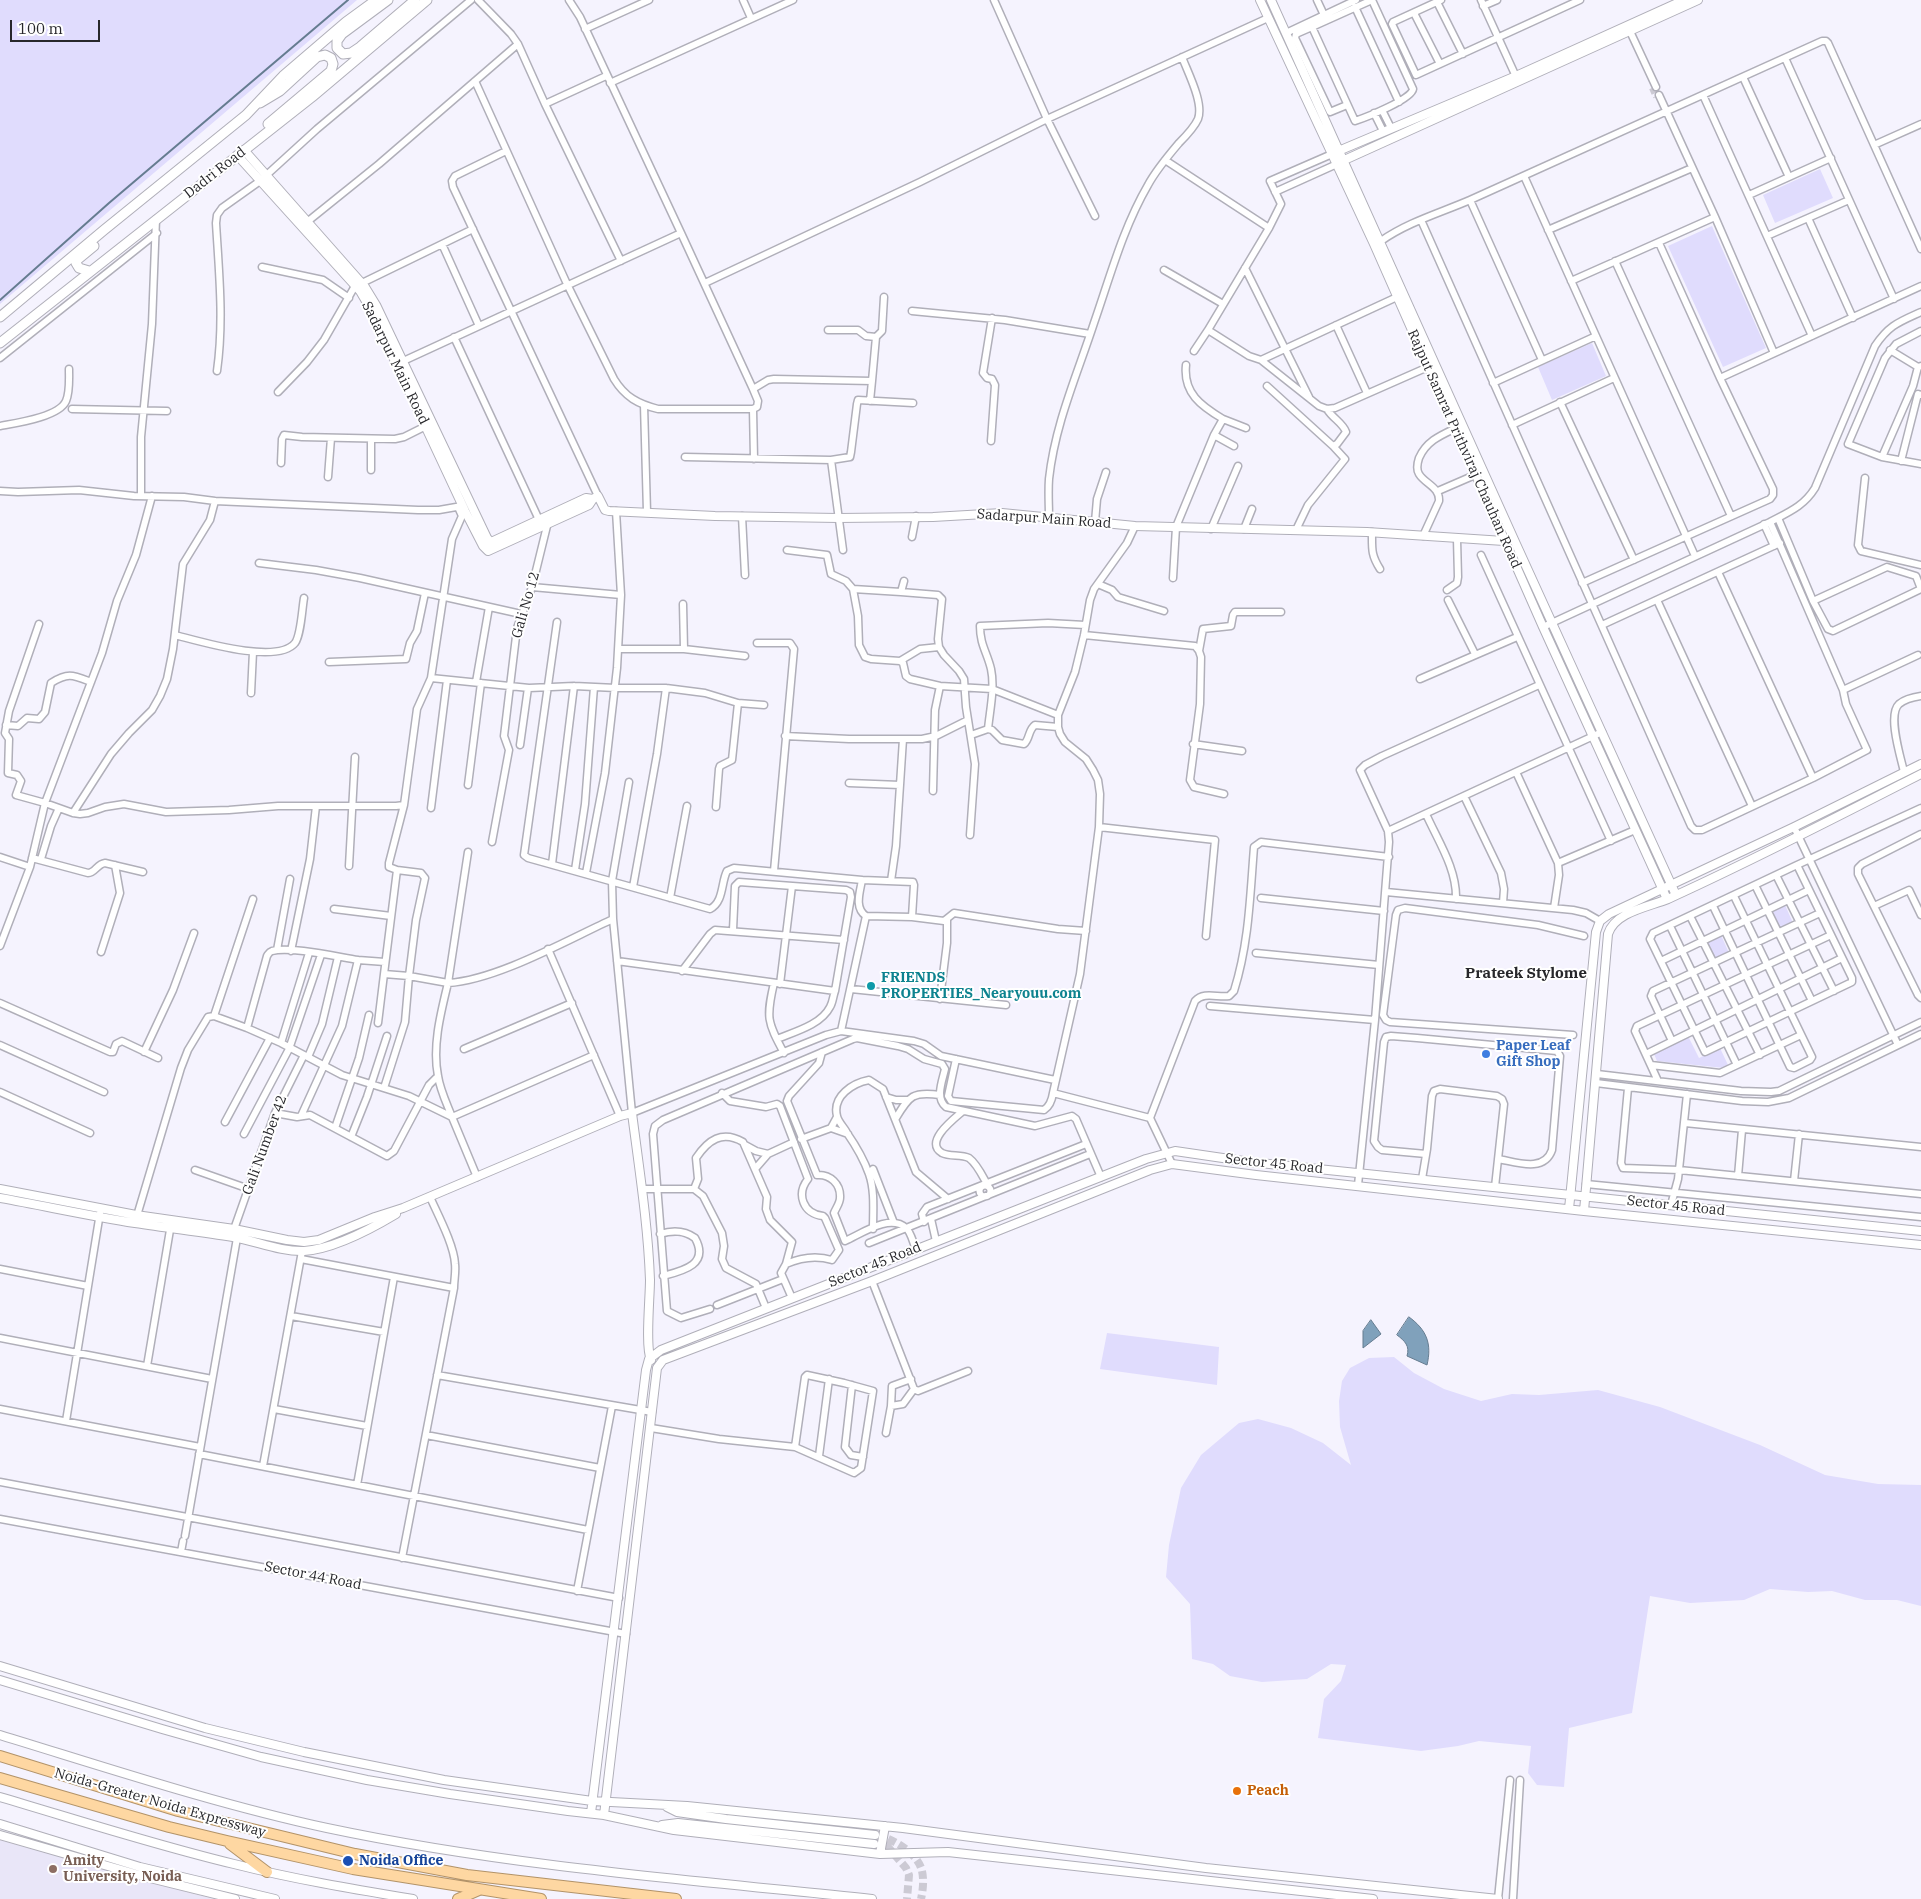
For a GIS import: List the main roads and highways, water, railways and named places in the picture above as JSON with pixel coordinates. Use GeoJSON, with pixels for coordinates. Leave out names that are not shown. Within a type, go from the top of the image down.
{"type":"FeatureCollection","features":[{"type":"Feature","properties":{"kind":"highway","name":"Noida-Greater Noida Expressway"},"geometry":{"type":"LineString","coordinates":[[0,1756],[178,1811],[355,1854],[468,1875],[676,1899]]}},
{"type":"Feature","properties":{"kind":"highway","name":"Noida-Greater Noida Expressway"},"geometry":{"type":"LineString","coordinates":[[0,1778],[160,1824],[227,1841],[353,1869],[541,1899]]}},
{"type":"Feature","properties":{"kind":"highway"},"geometry":{"type":"LineString","coordinates":[[227,1841],[267,1872]]}},
{"type":"Feature","properties":{"kind":"highway"},"geometry":{"type":"LineString","coordinates":[[458,1899],[480,1889]]}},
{"type":"Feature","properties":{"kind":"main road","name":"Dadri Road"},"geometry":{"type":"LineString","coordinates":[[0,317],[246,115],[283,76],[346,22],[376,0]]}},
{"type":"Feature","properties":{"kind":"main road"},"geometry":{"type":"LineString","coordinates":[[388,0],[342,34],[337,41],[337,48],[343,54],[351,53],[360,47],[415,0]]}},
{"type":"Feature","properties":{"kind":"main road","name":"Dadri Road"},"geometry":{"type":"LineString","coordinates":[[0,343],[312,97],[427,0]]}},
{"type":"Feature","properties":{"kind":"main road"},"geometry":{"type":"LineString","coordinates":[[255,106],[280,91],[317,57],[325,55],[331,58],[333,64],[331,71],[278,114],[267,125],[262,135]]}},
{"type":"Feature","properties":{"kind":"main road"},"geometry":{"type":"LineString","coordinates":[[89,271],[79,268],[76,263],[77,260],[94,245],[104,230]]}},
{"type":"Feature","properties":{"kind":"water"},"geometry":{"type":"Polygon","coordinates":[[[1409,1317],[1420,1327],[1427,1338],[1429,1350],[1427,1365],[1407,1356],[1408,1349],[1406,1344],[1397,1335],[1409,1317]]]}},
{"type":"Feature","properties":{"kind":"water"},"geometry":{"type":"Polygon","coordinates":[[[1371,1320],[1381,1334],[1363,1348],[1363,1331],[1371,1320]]]}},
{"type":"Feature","properties":{"kind":"waterway"},"geometry":{"type":"LineString","coordinates":[[0,300],[109,203],[348,0]]}},
{"type":"Feature","properties":{"kind":"tunnel"},"geometry":{"type":"LineString","coordinates":[[1652,88],[1656,97]]}},
{"type":"Feature","properties":{"kind":"tunnel"},"geometry":{"type":"LineString","coordinates":[[877,1835],[897,1843],[916,1858],[923,1874],[921,1899]]}},
{"type":"Feature","properties":{"kind":"tunnel"},"geometry":{"type":"LineString","coordinates":[[874,1844],[888,1847],[906,1868],[909,1875],[907,1899]]}},
{"type":"Feature","properties":{"kind":"place","name":"FRIENDS PROPERTIES_Nearyouu.com"},"geometry":{"type":"Point","coordinates":[871,986]}},
{"type":"Feature","properties":{"kind":"place","name":"Paper Leaf Gift Shop"},"geometry":{"type":"Point","coordinates":[1486,1054]}},
{"type":"Feature","properties":{"kind":"place","name":"Peach"},"geometry":{"type":"Point","coordinates":[1237,1791]}},
{"type":"Feature","properties":{"kind":"place","name":"Noida Office"},"geometry":{"type":"Point","coordinates":[348,1861]}},
{"type":"Feature","properties":{"kind":"place","name":"Amity University, Noida"},"geometry":{"type":"Point","coordinates":[53,1869]}},
{"type":"Feature","properties":{"kind":"district","name":"Prateek Stylome"},"geometry":{"type":"Point","coordinates":[1526,974]}}]}
